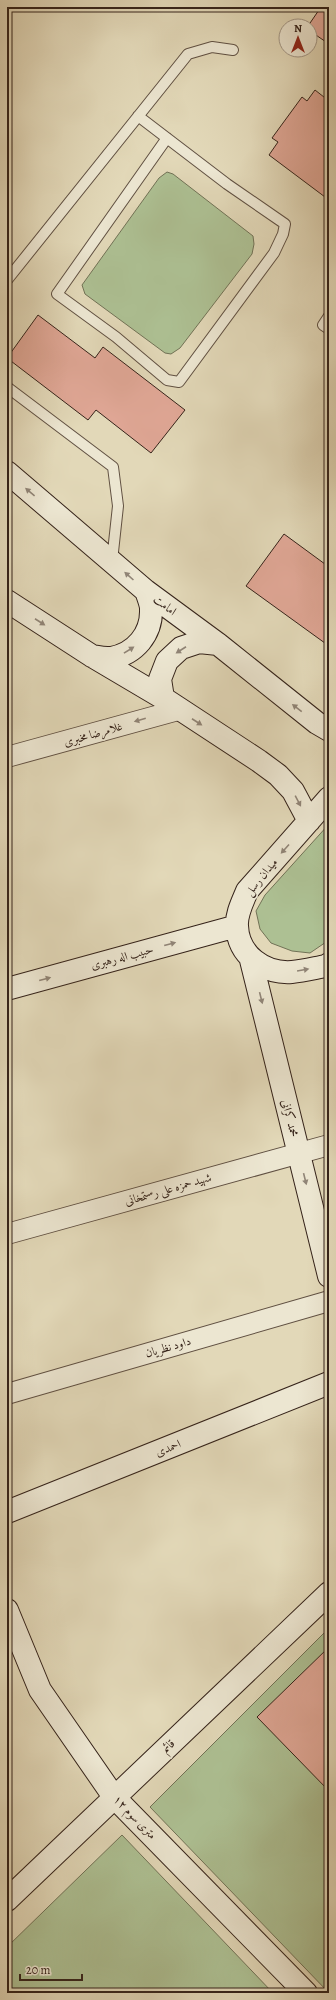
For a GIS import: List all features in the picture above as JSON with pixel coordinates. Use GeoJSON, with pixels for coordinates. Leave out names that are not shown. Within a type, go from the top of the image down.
{"type":"FeatureCollection","features":[{"type":"Feature","properties":{"kind":"main road","name":"امامت"},"geometry":{"type":"LineString","coordinates":[[7,472],[146,591],[218,644],[317,723],[329,730]]}},
{"type":"Feature","properties":{"kind":"main road"},"geometry":{"type":"LineString","coordinates":[[92,656],[110,658],[127,653],[141,642],[150,626],[152,608],[146,591]]}},
{"type":"Feature","properties":{"kind":"main road"},"geometry":{"type":"LineString","coordinates":[[7,601],[170,704],[278,776],[293,791],[309,821]]}},
{"type":"Feature","properties":{"kind":"main road"},"geometry":{"type":"LineString","coordinates":[[170,704],[160,679],[167,661],[180,648],[199,642],[218,644]]}},
{"type":"Feature","properties":{"kind":"main road","name":"میدان رسل"},"geometry":{"type":"LineString","coordinates":[[251,960],[241,945],[236,926],[240,908],[247,891],[329,798]]}},
{"type":"Feature","properties":{"kind":"main road","name":"حبیب اله رهبری"},"geometry":{"type":"LineString","coordinates":[[7,989],[236,926]]}},
{"type":"Feature","properties":{"kind":"main road"},"geometry":{"type":"LineString","coordinates":[[251,960],[271,970],[291,972],[326,966],[329,964]]}},
{"type":"Feature","properties":{"kind":"main road","name":"محمد کرانی"},"geometry":{"type":"LineString","coordinates":[[251,960],[329,1276]]}},
{"type":"Feature","properties":{"kind":"main road","name":"احمدی"},"geometry":{"type":"LineString","coordinates":[[7,1512],[329,1383]]}},
{"type":"Feature","properties":{"kind":"main road","name":"قائم"},"geometry":{"type":"LineString","coordinates":[[7,1900],[329,1593]]}},
{"type":"Feature","properties":{"kind":"main road","name":"۱۲ متری سوم"},"geometry":{"type":"LineString","coordinates":[[7,1610],[40,1690],[114,1797],[306,1993]]}},
{"type":"Feature","properties":{"kind":"street","name":"غلامرضا مخبری"},"geometry":{"type":"LineString","coordinates":[[7,757],[170,704]]}},
{"type":"Feature","properties":{"kind":"street","name":"شهید حمزه علی رستمخانی"},"geometry":{"type":"LineString","coordinates":[[7,1234],[329,1145]]}},
{"type":"Feature","properties":{"kind":"street","name":"داود نظریان"},"geometry":{"type":"LineString","coordinates":[[7,1394],[329,1301]]}},
{"type":"Feature","properties":{"kind":"lane"},"geometry":{"type":"LineString","coordinates":[[7,280],[188,54],[212,47],[233,50]]}},
{"type":"Feature","properties":{"kind":"lane"},"geometry":{"type":"LineString","coordinates":[[138,116],[167,138],[227,184],[285,224],[283,234],[274,253],[179,382],[167,380],[116,337],[57,294],[167,138]]}},
{"type":"Feature","properties":{"kind":"lane"},"geometry":{"type":"LineString","coordinates":[[329,316],[323,325],[329,329]]}},
{"type":"Feature","properties":{"kind":"lane"},"geometry":{"type":"LineString","coordinates":[[7,387],[113,467],[118,506],[112,561]]}},
{"type":"Feature","properties":{"kind":"green space"},"geometry":{"type":"Polygon","coordinates":[[[167,172],[173,174],[253,236],[254,244],[252,254],[180,348],[171,354],[165,353],[85,294],[82,285],[159,178],[167,172]]]}},
{"type":"Feature","properties":{"kind":"green space"},"geometry":{"type":"Polygon","coordinates":[[[329,824],[329,940],[310,953],[292,951],[271,943],[260,929],[256,911],[265,895],[329,824]]]}},
{"type":"Feature","properties":{"kind":"green space"},"geometry":{"type":"Polygon","coordinates":[[[329,1628],[329,1993],[150,1807],[329,1628]]]}},
{"type":"Feature","properties":{"kind":"green space"},"geometry":{"type":"Polygon","coordinates":[[[122,1835],[273,1993],[7,1993],[7,1947],[122,1835]]]}},
{"type":"Feature","properties":{"kind":"building"},"geometry":{"type":"Polygon","coordinates":[[[321,7],[329,7],[329,44],[318,36],[318,18],[313,18],[321,7]]]}},
{"type":"Feature","properties":{"kind":"building"},"geometry":{"type":"Polygon","coordinates":[[[315,90],[329,101],[329,200],[269,155],[278,142],[272,138],[302,97],[307,101],[315,90]]]}},
{"type":"Feature","properties":{"kind":"building"},"geometry":{"type":"Polygon","coordinates":[[[38,315],[95,358],[103,347],[185,410],[151,453],[96,410],[88,420],[7,358],[38,315]]]}},
{"type":"Feature","properties":{"kind":"building"},"geometry":{"type":"Polygon","coordinates":[[[284,534],[329,567],[329,646],[246,586],[284,534]]]}},
{"type":"Feature","properties":{"kind":"building"},"geometry":{"type":"Polygon","coordinates":[[[329,1647],[329,1791],[257,1717],[329,1647]]]}}]}
